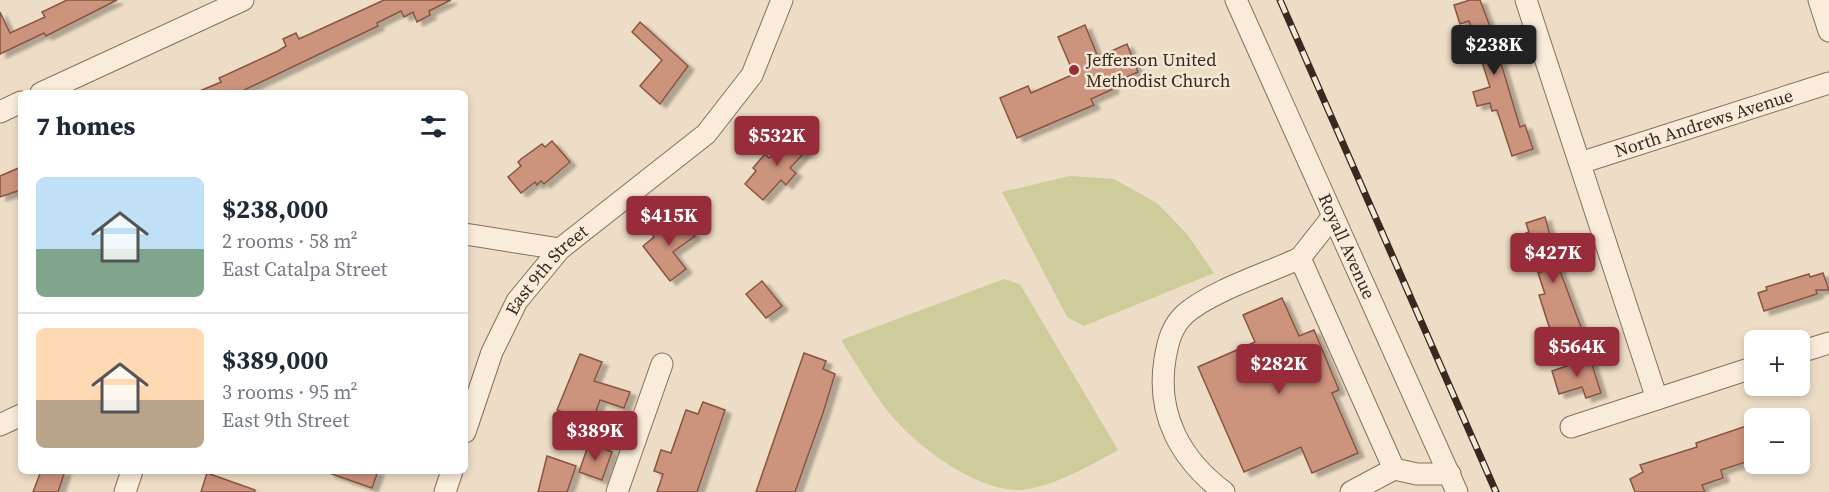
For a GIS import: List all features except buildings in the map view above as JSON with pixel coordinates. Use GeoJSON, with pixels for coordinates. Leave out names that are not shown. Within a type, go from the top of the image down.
{"type":"FeatureCollection","features":[{"type":"Feature","properties":{"kind":"street"},"geometry":{"type":"LineString","coordinates":[[48,90],[243,0]]}},
{"type":"Feature","properties":{"kind":"street","name":"East 9th Street"},"geometry":{"type":"LineString","coordinates":[[468,423],[492,352],[517,301],[560,249],[706,134],[752,75],[782,0]]}},
{"type":"Feature","properties":{"kind":"street","name":"Royall Avenue"},"geometry":{"type":"LineString","coordinates":[[1236,0],[1454,483]]}},
{"type":"Feature","properties":{"kind":"street"},"geometry":{"type":"LineString","coordinates":[[1526,0],[1658,399]]}},
{"type":"Feature","properties":{"kind":"street"},"geometry":{"type":"LineString","coordinates":[[1819,0],[1829,31]]}},
{"type":"Feature","properties":{"kind":"street","name":"North Andrews Avenue"},"geometry":{"type":"LineString","coordinates":[[1580,164],[1829,83]]}},
{"type":"Feature","properties":{"kind":"street"},"geometry":{"type":"LineString","coordinates":[[0,112],[18,103]]}},
{"type":"Feature","properties":{"kind":"street"},"geometry":{"type":"LineString","coordinates":[[1224,492],[1191,462],[1168,421],[1163,387],[1168,344],[1174,327],[1186,314],[1206,300],[1300,258],[1333,216]]}},
{"type":"Feature","properties":{"kind":"street"},"geometry":{"type":"LineString","coordinates":[[468,234],[560,249]]}},
{"type":"Feature","properties":{"kind":"street"},"geometry":{"type":"LineString","coordinates":[[1300,258],[1394,469]]}},
{"type":"Feature","properties":{"kind":"street"},"geometry":{"type":"LineString","coordinates":[[1810,349],[1829,343]]}},
{"type":"Feature","properties":{"kind":"street"},"geometry":{"type":"LineString","coordinates":[[617,492],[662,364]]}},
{"type":"Feature","properties":{"kind":"street"},"geometry":{"type":"LineString","coordinates":[[1571,427],[1744,371]]}},
{"type":"Feature","properties":{"kind":"street"},"geometry":{"type":"LineString","coordinates":[[0,425],[18,417]]}},
{"type":"Feature","properties":{"kind":"street"},"geometry":{"type":"LineString","coordinates":[[1351,492],[1394,469],[1454,483]]}},
{"type":"Feature","properties":{"kind":"street"},"geometry":{"type":"LineString","coordinates":[[125,492],[131,474]]}},
{"type":"Feature","properties":{"kind":"street"},"geometry":{"type":"LineString","coordinates":[[445,492],[451,474]]}},
{"type":"Feature","properties":{"kind":"shaded area"},"geometry":{"type":"Polygon","coordinates":[[[1070,176],[1114,179],[1157,203],[1187,234],[1214,273],[1084,326],[1067,317],[1002,192],[1070,176]]]}},
{"type":"Feature","properties":{"kind":"shaded area"},"geometry":{"type":"Polygon","coordinates":[[[1004,279],[1020,284],[1118,450],[1060,480],[1022,490],[984,483],[944,462],[909,434],[883,405],[841,340],[1004,279]]]}},
{"type":"Feature","properties":{"kind":"railway"},"geometry":{"type":"LineString","coordinates":[[1280,0],[1496,492]]}},
{"type":"Feature","properties":{"kind":"place","name":"Jefferson United Methodist Church"},"geometry":{"type":"Point","coordinates":[1074,70]}}]}
